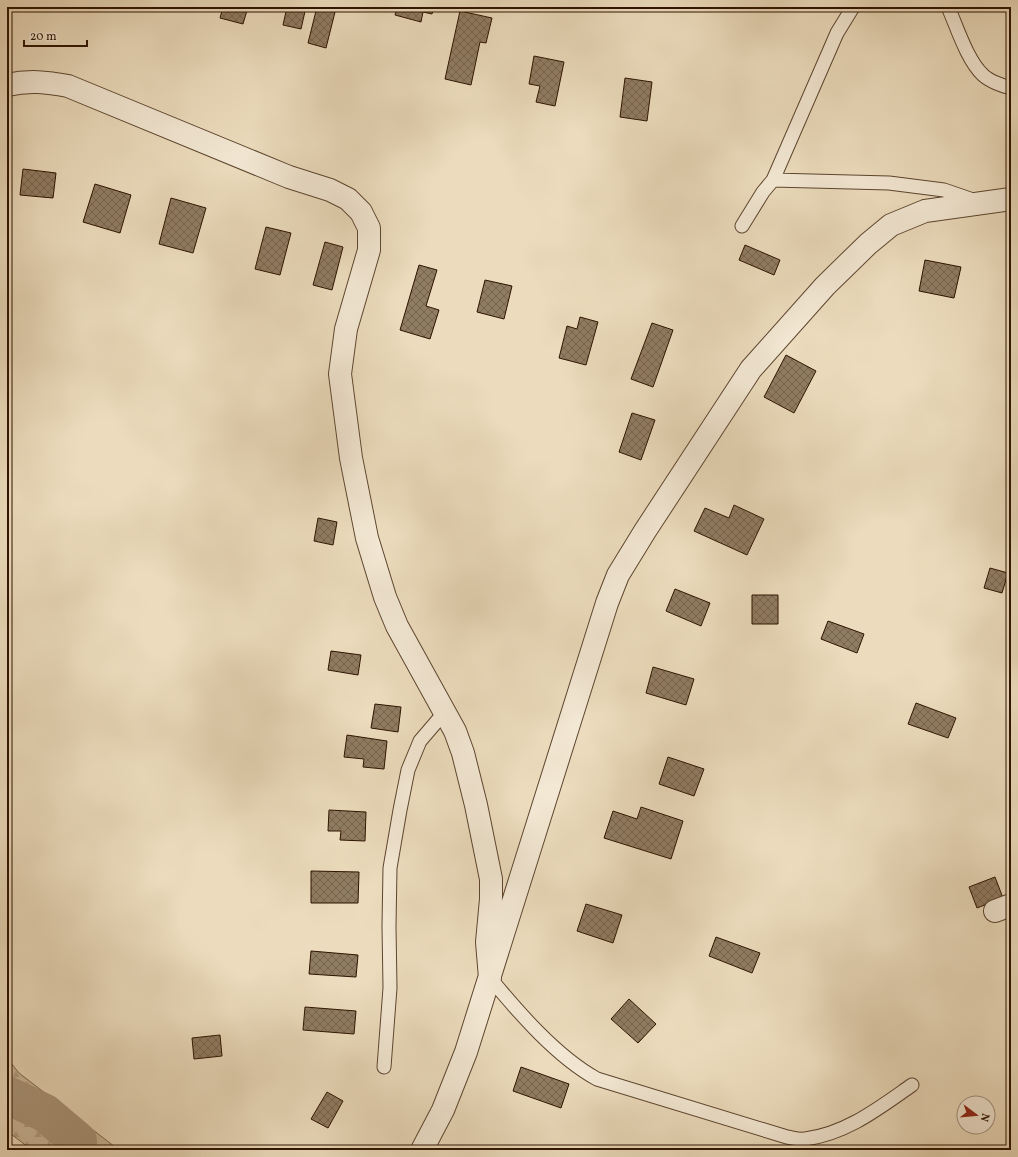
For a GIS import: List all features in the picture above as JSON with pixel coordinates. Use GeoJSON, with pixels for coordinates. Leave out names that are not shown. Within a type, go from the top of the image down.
{"type":"FeatureCollection","features":[{"type":"Feature","properties":{"kind":"street"},"geometry":{"type":"LineString","coordinates":[[7,85],[24,81],[43,81],[68,86],[290,177],[330,190],[348,199],[361,212],[369,228],[369,250],[346,329],[340,374],[351,458],[367,538],[385,597],[397,626],[455,731],[462,753],[488,857],[491,879],[491,900],[487,942],[490,978]]}},
{"type":"Feature","properties":{"kind":"street"},"geometry":{"type":"LineString","coordinates":[[422,1150],[443,1110],[466,1052],[607,602],[618,575],[645,531],[751,369],[825,286],[857,254],[891,225],[925,211],[1011,199]]}},
{"type":"Feature","properties":{"kind":"lane"},"geometry":{"type":"LineString","coordinates":[[742,226],[762,192],[773,180],[837,33],[853,7]]}},
{"type":"Feature","properties":{"kind":"lane"},"geometry":{"type":"LineString","coordinates":[[948,7],[969,55],[983,76],[1011,88]]}},
{"type":"Feature","properties":{"kind":"lane"},"geometry":{"type":"LineString","coordinates":[[773,180],[889,183],[944,190],[982,203]]}},
{"type":"Feature","properties":{"kind":"lane"},"geometry":{"type":"LineString","coordinates":[[384,1067],[390,988],[388,926],[390,868],[396,832],[408,770],[420,742],[444,713]]}},
{"type":"Feature","properties":{"kind":"lane"},"geometry":{"type":"LineString","coordinates":[[490,978],[516,1010],[573,1064],[597,1079],[787,1137],[804,1139],[837,1132],[876,1110],[912,1085]]}},
{"type":"Feature","properties":{"kind":"green space"},"geometry":{"type":"Polygon","coordinates":[[[7,1058],[19,1073],[119,1150],[28,1150],[28,1147],[7,1131],[7,1058]]]}},
{"type":"Feature","properties":{"kind":"building"},"geometry":{"type":"Polygon","coordinates":[[[223,7],[248,7],[243,24],[220,18],[223,7]]]}},
{"type":"Feature","properties":{"kind":"building"},"geometry":{"type":"Polygon","coordinates":[[[287,7],[306,7],[301,29],[283,25],[287,7]]]}},
{"type":"Feature","properties":{"kind":"building"},"geometry":{"type":"Polygon","coordinates":[[[317,7],[336,8],[326,48],[308,43],[317,7]]]}},
{"type":"Feature","properties":{"kind":"building"},"geometry":{"type":"Polygon","coordinates":[[[397,7],[434,7],[432,14],[423,12],[421,22],[395,15],[397,7]]]}},
{"type":"Feature","properties":{"kind":"building"},"geometry":{"type":"Polygon","coordinates":[[[460,11],[492,18],[486,43],[480,42],[471,85],[445,79],[460,11]]]}},
{"type":"Feature","properties":{"kind":"building"},"geometry":{"type":"Polygon","coordinates":[[[534,56],[564,62],[555,106],[536,102],[540,86],[529,84],[534,56]]]}},
{"type":"Feature","properties":{"kind":"building"},"geometry":{"type":"Polygon","coordinates":[[[625,78],[652,82],[647,121],[620,117],[625,78]]]}},
{"type":"Feature","properties":{"kind":"building"},"geometry":{"type":"Polygon","coordinates":[[[23,169],[56,173],[53,198],[20,195],[23,169]]]}},
{"type":"Feature","properties":{"kind":"building"},"geometry":{"type":"Polygon","coordinates":[[[95,184],[131,195],[120,233],[83,222],[95,184]]]}},
{"type":"Feature","properties":{"kind":"building"},"geometry":{"type":"Polygon","coordinates":[[[171,198],[206,208],[193,253],[159,244],[171,198]]]}},
{"type":"Feature","properties":{"kind":"building"},"geometry":{"type":"Polygon","coordinates":[[[266,227],[291,233],[280,275],[255,269],[266,227]]]}},
{"type":"Feature","properties":{"kind":"building"},"geometry":{"type":"Polygon","coordinates":[[[325,242],[343,247],[332,290],[313,285],[325,242]]]}},
{"type":"Feature","properties":{"kind":"building"},"geometry":{"type":"Polygon","coordinates":[[[745,245],[780,260],[774,275],[739,260],[745,245]]]}},
{"type":"Feature","properties":{"kind":"building"},"geometry":{"type":"Polygon","coordinates":[[[925,260],[961,267],[954,298],[919,291],[925,260]]]}},
{"type":"Feature","properties":{"kind":"building"},"geometry":{"type":"Polygon","coordinates":[[[419,265],[437,270],[426,306],[439,310],[430,339],[400,330],[419,265]]]}},
{"type":"Feature","properties":{"kind":"building"},"geometry":{"type":"Polygon","coordinates":[[[485,280],[512,286],[504,319],[477,312],[485,280]]]}},
{"type":"Feature","properties":{"kind":"building"},"geometry":{"type":"Polygon","coordinates":[[[580,317],[598,322],[586,365],[559,358],[567,326],[577,329],[580,317]]]}},
{"type":"Feature","properties":{"kind":"building"},"geometry":{"type":"Polygon","coordinates":[[[652,323],[673,330],[653,387],[631,379],[652,323]]]}},
{"type":"Feature","properties":{"kind":"building"},"geometry":{"type":"Polygon","coordinates":[[[786,355],[816,371],[794,413],[764,397],[786,355]]]}},
{"type":"Feature","properties":{"kind":"building"},"geometry":{"type":"Polygon","coordinates":[[[632,413],[655,420],[641,460],[619,452],[632,413]]]}},
{"type":"Feature","properties":{"kind":"building"},"geometry":{"type":"Polygon","coordinates":[[[734,505],[764,519],[747,555],[694,531],[705,508],[729,518],[734,505]]]}},
{"type":"Feature","properties":{"kind":"building"},"geometry":{"type":"Polygon","coordinates":[[[318,518],[337,522],[333,545],[314,541],[318,518]]]}},
{"type":"Feature","properties":{"kind":"building"},"geometry":{"type":"Polygon","coordinates":[[[990,568],[1008,573],[1002,593],[984,588],[990,568]]]}},
{"type":"Feature","properties":{"kind":"building"},"geometry":{"type":"Polygon","coordinates":[[[675,589],[710,603],[701,626],[666,611],[675,589]]]}},
{"type":"Feature","properties":{"kind":"building"},"geometry":{"type":"Polygon","coordinates":[[[752,595],[778,595],[778,624],[752,624],[752,595]]]}},
{"type":"Feature","properties":{"kind":"building"},"geometry":{"type":"Polygon","coordinates":[[[828,621],[864,634],[857,653],[821,639],[828,621]]]}},
{"type":"Feature","properties":{"kind":"building"},"geometry":{"type":"Polygon","coordinates":[[[331,651],[361,655],[358,675],[328,670],[331,651]]]}},
{"type":"Feature","properties":{"kind":"building"},"geometry":{"type":"Polygon","coordinates":[[[653,667],[694,679],[686,705],[646,693],[653,667]]]}},
{"type":"Feature","properties":{"kind":"building"},"geometry":{"type":"Polygon","coordinates":[[[916,703],[956,718],[948,738],[908,724],[916,703]]]}},
{"type":"Feature","properties":{"kind":"building"},"geometry":{"type":"Polygon","coordinates":[[[375,704],[401,707],[398,732],[371,728],[375,704]]]}},
{"type":"Feature","properties":{"kind":"building"},"geometry":{"type":"Polygon","coordinates":[[[347,735],[387,741],[384,769],[363,767],[364,759],[344,757],[347,735]]]}},
{"type":"Feature","properties":{"kind":"building"},"geometry":{"type":"Polygon","coordinates":[[[668,757],[704,769],[694,796],[659,784],[668,757]]]}},
{"type":"Feature","properties":{"kind":"building"},"geometry":{"type":"Polygon","coordinates":[[[641,807],[683,821],[671,859],[604,838],[613,811],[637,819],[641,807]]]}},
{"type":"Feature","properties":{"kind":"building"},"geometry":{"type":"Polygon","coordinates":[[[329,810],[366,812],[365,841],[340,840],[341,831],[328,831],[329,810]]]}},
{"type":"Feature","properties":{"kind":"building"},"geometry":{"type":"Polygon","coordinates":[[[311,871],[359,872],[358,903],[311,903],[311,871]]]}},
{"type":"Feature","properties":{"kind":"building"},"geometry":{"type":"Polygon","coordinates":[[[995,877],[1003,898],[977,908],[969,887],[995,877]]]}},
{"type":"Feature","properties":{"kind":"building"},"geometry":{"type":"Polygon","coordinates":[[[586,904],[622,915],[613,943],[577,931],[586,904]]]}},
{"type":"Feature","properties":{"kind":"building"},"geometry":{"type":"Polygon","coordinates":[[[716,937],[760,953],[752,973],[709,956],[716,937]]]}},
{"type":"Feature","properties":{"kind":"building"},"geometry":{"type":"Polygon","coordinates":[[[311,951],[358,955],[356,977],[309,974],[311,951]]]}},
{"type":"Feature","properties":{"kind":"building"},"geometry":{"type":"Polygon","coordinates":[[[629,999],[656,1024],[638,1043],[611,1019],[629,999]]]}},
{"type":"Feature","properties":{"kind":"building"},"geometry":{"type":"Polygon","coordinates":[[[305,1007],[356,1011],[354,1034],[303,1030],[305,1007]]]}},
{"type":"Feature","properties":{"kind":"building"},"geometry":{"type":"Polygon","coordinates":[[[220,1035],[222,1056],[194,1059],[192,1038],[220,1035]]]}},
{"type":"Feature","properties":{"kind":"building"},"geometry":{"type":"Polygon","coordinates":[[[521,1067],[569,1084],[561,1108],[513,1091],[521,1067]]]}},
{"type":"Feature","properties":{"kind":"building"},"geometry":{"type":"Polygon","coordinates":[[[327,1092],[343,1101],[328,1128],[311,1119],[327,1092]]]}},
{"type":"Feature","properties":{"kind":"waterway"},"geometry":{"type":"LineString","coordinates":[[7,1095],[45,1113],[78,1141],[78,1150]]}}]}
